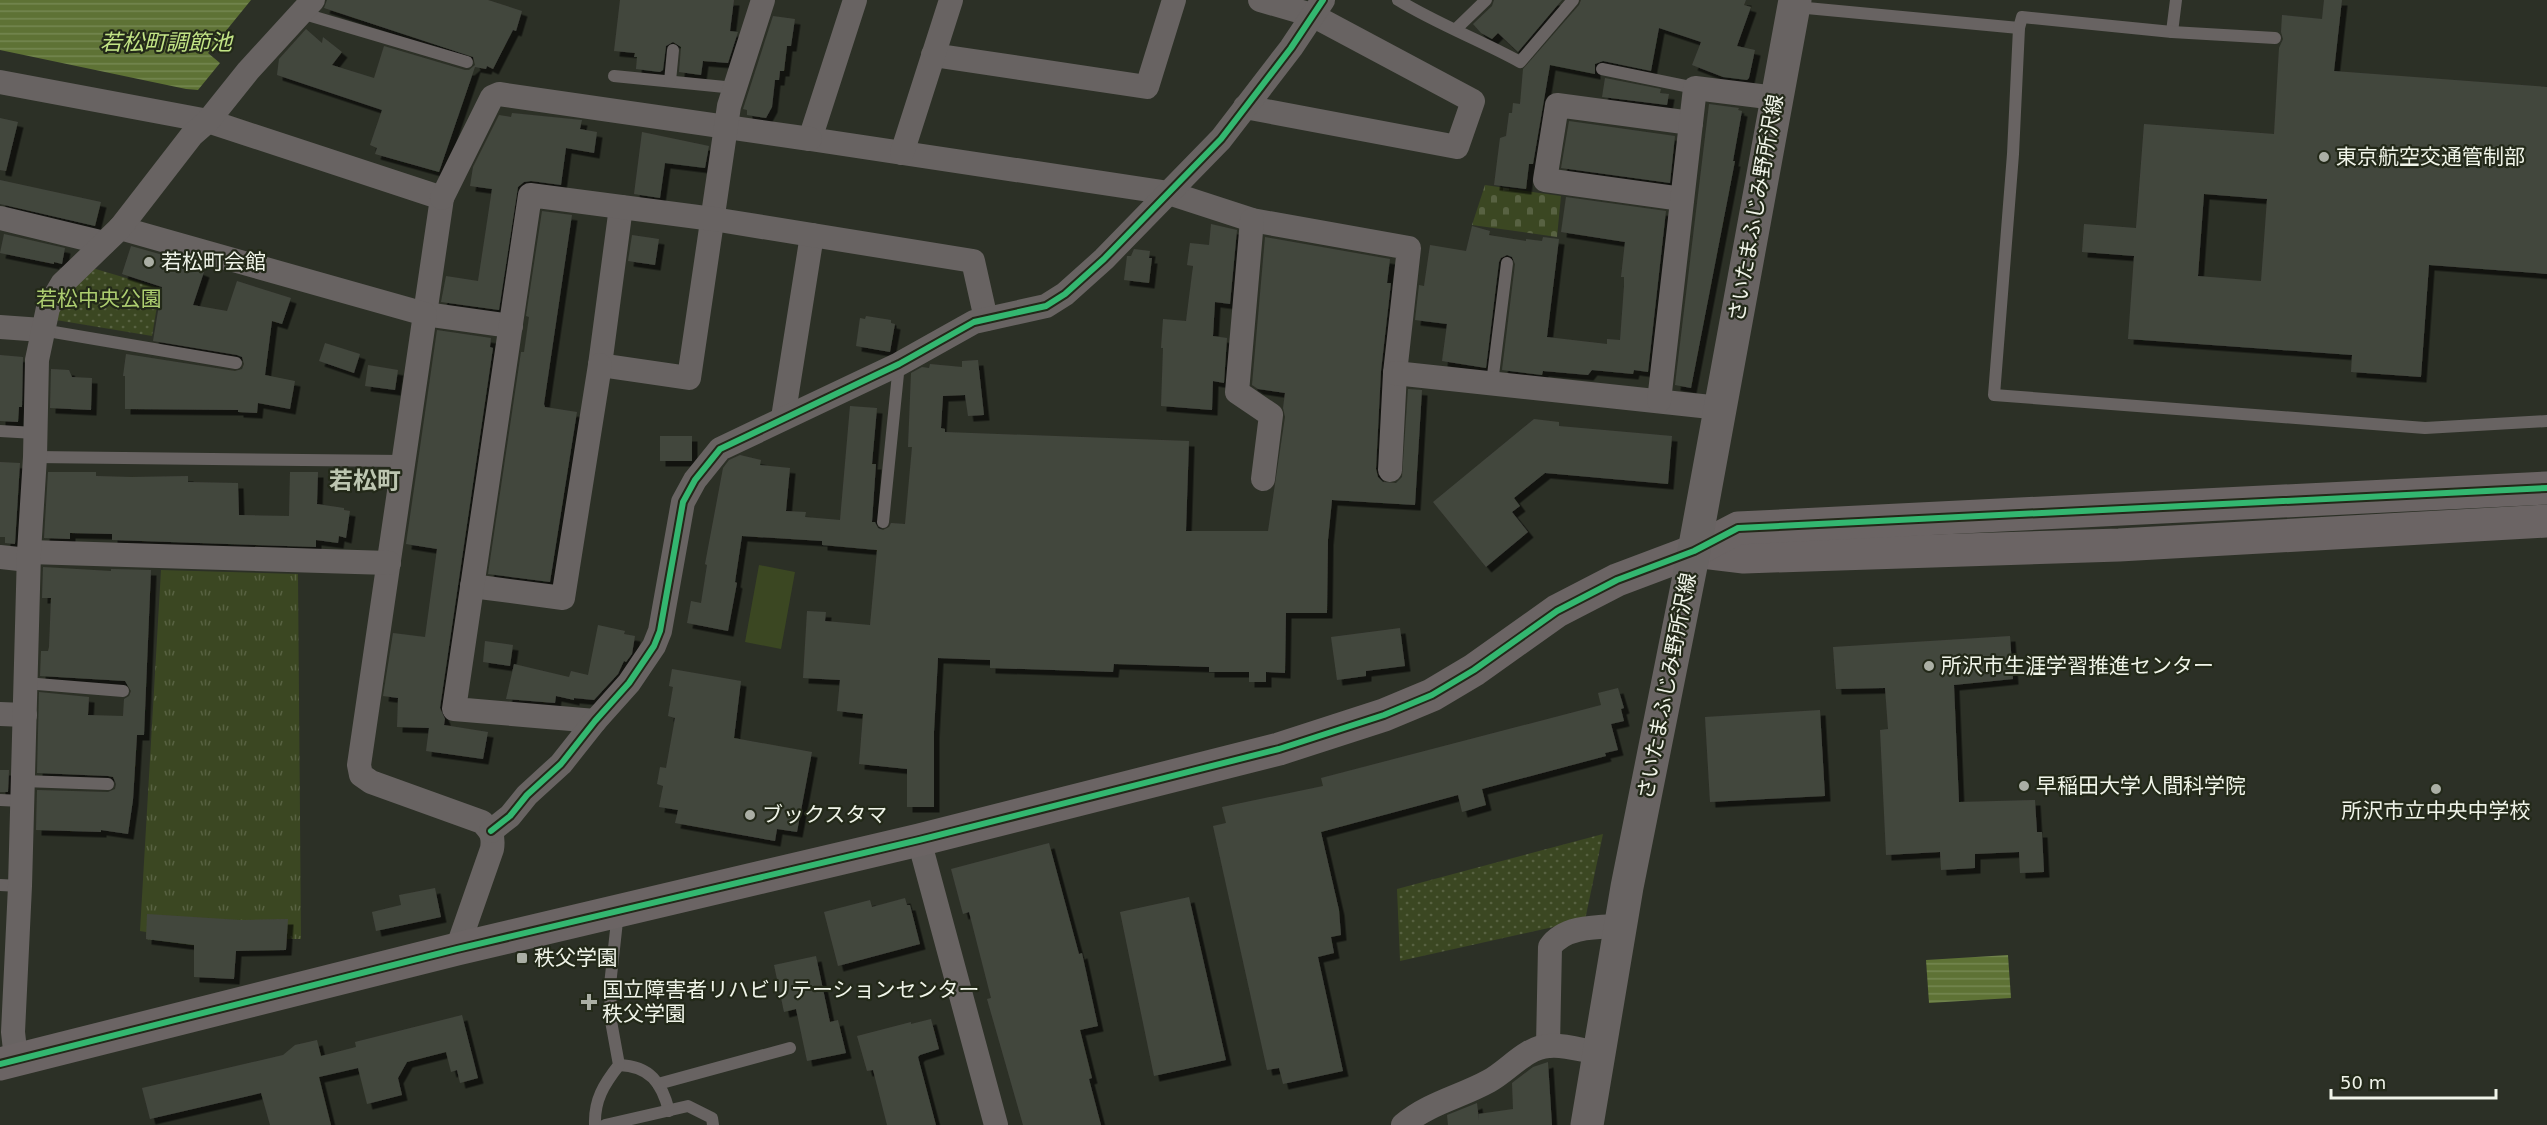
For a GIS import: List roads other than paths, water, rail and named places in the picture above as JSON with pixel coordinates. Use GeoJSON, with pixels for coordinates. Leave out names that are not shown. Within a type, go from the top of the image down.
{"type":"FeatureCollection","features":[{"type":"Feature","properties":{"kind":"main road","name":"さいたまふじみ野所沢線"},"geometry":{"type":"LineString","coordinates":[[1587,1125],[1620,926],[1694,551],[1794,4]]}},
{"type":"Feature","properties":{"kind":"street"},"geometry":{"type":"LineString","coordinates":[[600,365],[689,378],[729,106],[763,0]]}},
{"type":"Feature","properties":{"kind":"street"},"geometry":{"type":"LineString","coordinates":[[810,139],[855,0]]}},
{"type":"Feature","properties":{"kind":"street"},"geometry":{"type":"LineString","coordinates":[[902,153],[951,0]]}},
{"type":"Feature","properties":{"kind":"street"},"geometry":{"type":"LineString","coordinates":[[933,55],[1148,87],[1174,0]]}},
{"type":"Feature","properties":{"kind":"street"},"geometry":{"type":"LineString","coordinates":[[1245,107],[1457,147],[1473,100],[1317,7],[1260,0]]}},
{"type":"Feature","properties":{"kind":"street"},"geometry":{"type":"LineString","coordinates":[[307,6],[248,71],[208,121],[192,135],[112,235],[62,284],[48,308],[37,360],[35,445],[28,556],[25,716],[15,794],[10,886],[13,1032],[8,1062],[457,949],[919,840],[1279,749],[1384,715],[1432,695],[1474,670],[1557,611],[1617,580],[1694,551],[1738,528],[2547,488]]}},
{"type":"Feature","properties":{"kind":"street"},"geometry":{"type":"LineString","coordinates":[[491,831],[510,816],[527,795],[561,764],[629,683],[654,646],[660,631],[683,502],[695,480],[720,449],[899,364],[974,322],[1046,306],[1065,294],[1104,259],[1221,139],[1291,48],[1317,7]]}},
{"type":"Feature","properties":{"kind":"street"},"geometry":{"type":"LineString","coordinates":[[0,82],[208,121],[442,198]]}},
{"type":"Feature","properties":{"kind":"street"},"geometry":{"type":"LineString","coordinates":[[1659,401],[1695,88],[1776,98]]}},
{"type":"Feature","properties":{"kind":"street"},"geometry":{"type":"LineString","coordinates":[[457,949],[492,849],[494,839],[491,831],[482,822],[371,782],[361,775],[359,765],[442,198],[492,97],[499,94],[727,126],[1169,193],[1252,220],[1409,248],[1395,373],[1390,470]]}},
{"type":"Feature","properties":{"kind":"street"},"geometry":{"type":"LineString","coordinates":[[1682,199],[1545,180],[1557,105],[1691,123]]}},
{"type":"Feature","properties":{"kind":"street"},"geometry":{"type":"LineString","coordinates":[[595,721],[454,709],[530,195],[713,219],[973,261],[986,319]]}},
{"type":"Feature","properties":{"kind":"street"},"geometry":{"type":"LineString","coordinates":[[472,586],[562,598],[600,365],[621,207]]}},
{"type":"Feature","properties":{"kind":"street"},"geometry":{"type":"LineString","coordinates":[[0,218],[112,235],[425,314],[511,326]]}},
{"type":"Feature","properties":{"kind":"street"},"geometry":{"type":"LineString","coordinates":[[1252,220],[1237,392],[1271,415],[1263,479]]}},
{"type":"Feature","properties":{"kind":"street"},"geometry":{"type":"LineString","coordinates":[[783,418],[812,235]]}},
{"type":"Feature","properties":{"kind":"street"},"geometry":{"type":"LineString","coordinates":[[0,327],[42,330]]}},
{"type":"Feature","properties":{"kind":"street"},"geometry":{"type":"LineString","coordinates":[[1395,373],[1720,408]]}},
{"type":"Feature","properties":{"kind":"street"},"geometry":{"type":"LineString","coordinates":[[1694,551],[1744,557],[2119,545],[2547,521]]}},
{"type":"Feature","properties":{"kind":"street"},"geometry":{"type":"LineString","coordinates":[[0,557],[389,563]]}},
{"type":"Feature","properties":{"kind":"street"},"geometry":{"type":"LineString","coordinates":[[0,714],[25,716]]}},
{"type":"Feature","properties":{"kind":"street"},"geometry":{"type":"LineString","coordinates":[[919,840],[996,1125]]}},
{"type":"Feature","properties":{"kind":"street"},"geometry":{"type":"LineString","coordinates":[[1548,1046],[1550,947],[1555,940],[1566,934],[1591,928],[1620,926]]}},
{"type":"Feature","properties":{"kind":"street"},"geometry":{"type":"LineString","coordinates":[[1403,1125],[1415,1115],[1440,1101],[1490,1081],[1528,1053],[1548,1046],[1599,1053]]}},
{"type":"Feature","properties":{"kind":"lane"},"geometry":{"type":"LineString","coordinates":[[1456,29],[1486,0]]}},
{"type":"Feature","properties":{"kind":"lane"},"geometry":{"type":"LineString","coordinates":[[1405,2],[1520,62],[1573,0]]}},
{"type":"Feature","properties":{"kind":"lane"},"geometry":{"type":"LineString","coordinates":[[2172,32],[2175,0]]}},
{"type":"Feature","properties":{"kind":"lane"},"geometry":{"type":"LineString","coordinates":[[1794,4],[2019,28]]}},
{"type":"Feature","properties":{"kind":"lane"},"geometry":{"type":"LineString","coordinates":[[307,6],[467,62]]}},
{"type":"Feature","properties":{"kind":"lane"},"geometry":{"type":"LineString","coordinates":[[2275,38],[2172,32],[2022,17],[2019,28],[2013,154],[1994,395],[2425,428],[2547,421]]}},
{"type":"Feature","properties":{"kind":"lane"},"geometry":{"type":"LineString","coordinates":[[670,81],[673,50]]}},
{"type":"Feature","properties":{"kind":"lane"},"geometry":{"type":"LineString","coordinates":[[1602,69],[1695,88]]}},
{"type":"Feature","properties":{"kind":"lane"},"geometry":{"type":"LineString","coordinates":[[614,76],[735,88]]}},
{"type":"Feature","properties":{"kind":"lane"},"geometry":{"type":"LineString","coordinates":[[1492,383],[1507,263]]}},
{"type":"Feature","properties":{"kind":"lane"},"geometry":{"type":"LineString","coordinates":[[42,330],[236,363]]}},
{"type":"Feature","properties":{"kind":"lane"},"geometry":{"type":"LineString","coordinates":[[883,522],[899,364]]}},
{"type":"Feature","properties":{"kind":"lane"},"geometry":{"type":"LineString","coordinates":[[0,431],[35,445],[403,462]]}},
{"type":"Feature","properties":{"kind":"lane"},"geometry":{"type":"LineString","coordinates":[[25,683],[123,691]]}},
{"type":"Feature","properties":{"kind":"lane"},"geometry":{"type":"LineString","coordinates":[[15,794],[108,784]]}},
{"type":"Feature","properties":{"kind":"lane"},"geometry":{"type":"LineString","coordinates":[[595,1125],[595,1108],[605,1082],[619,1065],[611,1021],[610,985],[618,912]]}},
{"type":"Feature","properties":{"kind":"lane"},"geometry":{"type":"LineString","coordinates":[[658,1084],[790,1048]]}},
{"type":"Feature","properties":{"kind":"lane"},"geometry":{"type":"LineString","coordinates":[[619,1065],[636,1065],[650,1074],[665,1095],[669,1111]]}},
{"type":"Feature","properties":{"kind":"lane"},"geometry":{"type":"LineString","coordinates":[[605,1125],[688,1106],[712,1118],[713,1125]]}},
{"type":"Feature","properties":{"kind":"water","name":"若松町調節池"},"geometry":{"type":"Polygon","coordinates":[[[0,0],[251,0],[208,53],[220,63],[198,90],[0,50],[0,0]]]}},
{"type":"Feature","properties":{"kind":"water"},"geometry":{"type":"Polygon","coordinates":[[[2008,955],[2011,998],[1929,1003],[1926,960],[2008,955]]]}},
{"type":"Feature","properties":{"kind":"place","name":"東京航空交通管制部"},"geometry":{"type":"Point","coordinates":[2324,157]}},
{"type":"Feature","properties":{"kind":"place","name":"若松町会館"},"geometry":{"type":"Point","coordinates":[149,262]}},
{"type":"Feature","properties":{"kind":"place","name":"所沢市生涯学習推進センター"},"geometry":{"type":"Point","coordinates":[1929,666]}},
{"type":"Feature","properties":{"kind":"place","name":"早稲田大学人間科学院"},"geometry":{"type":"Point","coordinates":[2024,786]}},
{"type":"Feature","properties":{"kind":"place","name":"所沢市立中央中学校"},"geometry":{"type":"Point","coordinates":[2436,789]}},
{"type":"Feature","properties":{"kind":"place","name":"ブックスタマ"},"geometry":{"type":"Point","coordinates":[750,815]}},
{"type":"Feature","properties":{"kind":"place","name":"秩父学園"},"geometry":{"type":"Point","coordinates":[522,958]}},
{"type":"Feature","properties":{"kind":"place","name":"国立障害者リハビリテーションセンター 秩父学園"},"geometry":{"type":"Point","coordinates":[589,1002]}},
{"type":"Feature","properties":{"kind":"district","name":"若松町"},"geometry":{"type":"Point","coordinates":[365,481]}},
{"type":"Feature","properties":{"kind":"park label","name":"若松中央公園"},"geometry":{"type":"Point","coordinates":[99,299]}}]}
